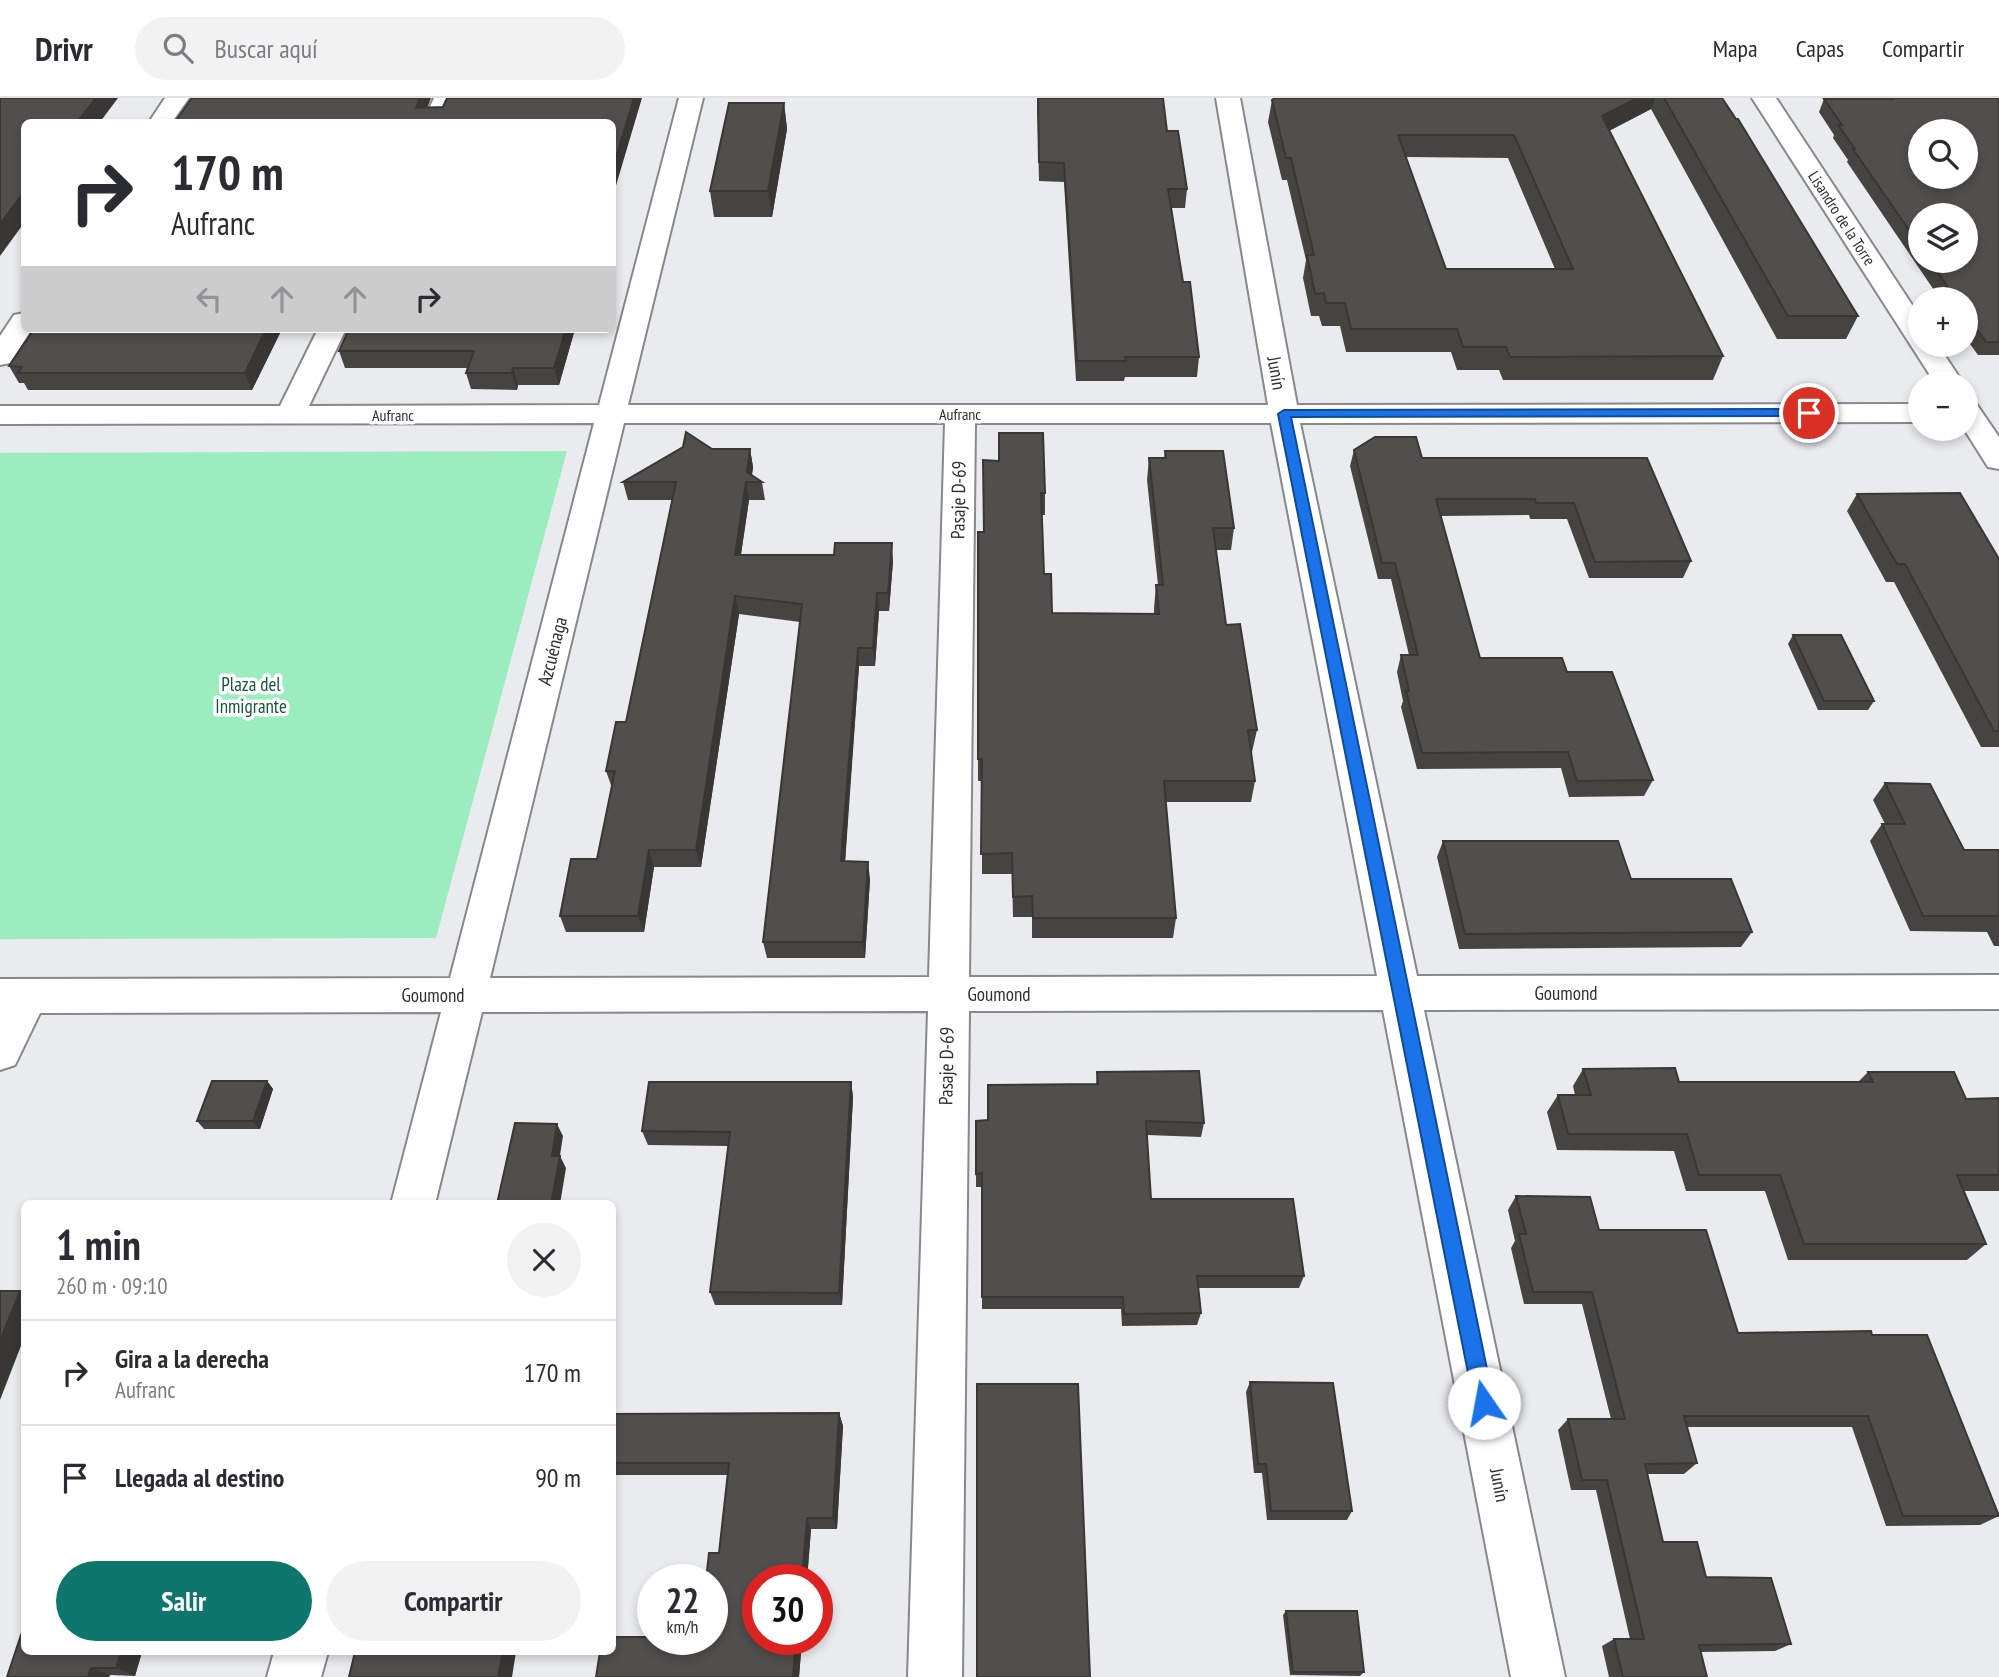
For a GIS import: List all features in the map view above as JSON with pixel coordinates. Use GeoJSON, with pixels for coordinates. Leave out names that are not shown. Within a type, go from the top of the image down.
{"type":"FeatureCollection","features":[{"type":"Feature","properties":{"kind":"street"},"geometry":{"type":"LineString","coordinates":[[162,119],[177,98]]}},
{"type":"Feature","properties":{"kind":"street"},"geometry":{"type":"LineString","coordinates":[[436,119],[446,98]]}},
{"type":"Feature","properties":{"kind":"street","name":"Azcuénaga"},"geometry":{"type":"LineString","coordinates":[[414,1200],[691,98]]}},
{"type":"Feature","properties":{"kind":"street","name":"Junín"},"geometry":{"type":"LineString","coordinates":[[1228,98],[1284,414],[1538,1677]]}},
{"type":"Feature","properties":{"kind":"street","name":"Lisandro de la Torre"},"geometry":{"type":"LineString","coordinates":[[1764,98],[1908,320]]}},
{"type":"Feature","properties":{"kind":"street"},"geometry":{"type":"LineString","coordinates":[[0,357],[21,326]]}},
{"type":"Feature","properties":{"kind":"street"},"geometry":{"type":"LineString","coordinates":[[290,415],[330,333]]}},
{"type":"Feature","properties":{"kind":"street"},"geometry":{"type":"LineString","coordinates":[[1978,412],[1999,413]]}},
{"type":"Feature","properties":{"kind":"street","name":"Aufranc"},"geometry":{"type":"LineString","coordinates":[[0,415],[1908,413]]}},
{"type":"Feature","properties":{"kind":"street","name":"Pasaje D-69"},"geometry":{"type":"LineString","coordinates":[[935,1677],[960,414]]}},
{"type":"Feature","properties":{"kind":"street"},"geometry":{"type":"LineString","coordinates":[[1978,429],[1999,460]]}},
{"type":"Feature","properties":{"kind":"street","name":"Goumond"},"geometry":{"type":"LineString","coordinates":[[14,996],[1999,992]]}},
{"type":"Feature","properties":{"kind":"street"},"geometry":{"type":"LineString","coordinates":[[0,1052],[14,996]]}},
{"type":"Feature","properties":{"kind":"street"},"geometry":{"type":"LineString","coordinates":[[294,1677],[300,1655]]}},
{"type":"Feature","properties":{"kind":"green space","name":"Plaza del Inmigrante"},"geometry":{"type":"Polygon","coordinates":[[[567,451],[436,938],[0,939],[0,453],[567,451]]]}},
{"type":"Feature","properties":{"kind":"building"},"geometry":{"type":"Polygon","coordinates":[[[0,98],[96,98],[79,119],[21,119],[21,196],[0,224],[0,98]]]}},
{"type":"Feature","properties":{"kind":"building"},"geometry":{"type":"Polygon","coordinates":[[[192,98],[420,98],[416,108],[443,107],[447,98],[634,98],[616,158],[616,119],[177,119],[192,98]]]}},
{"type":"Feature","properties":{"kind":"building"},"geometry":{"type":"Polygon","coordinates":[[[1038,98],[1163,98],[1167,131],[1178,131],[1187,189],[1168,189],[1183,282],[1190,282],[1199,357],[1125,357],[1126,361],[1077,361],[1064,163],[1039,162],[1038,98]]]}},
{"type":"Feature","properties":{"kind":"building"},"geometry":{"type":"Polygon","coordinates":[[[1637,98],[1602,116],[1723,356],[1510,357],[1506,347],[1463,347],[1457,329],[1351,329],[1345,303],[1326,303],[1324,293],[1315,294],[1307,255],[1314,255],[1291,158],[1286,158],[1272,100],[1637,98]],[[1398,135],[1446,269],[1573,269],[1514,135],[1398,135]]]}},
{"type":"Feature","properties":{"kind":"building"},"geometry":{"type":"Polygon","coordinates":[[[1664,98],[1722,98],[1738,119],[1858,316],[1788,316],[1664,98]]]}},
{"type":"Feature","properties":{"kind":"building"},"geometry":{"type":"Polygon","coordinates":[[[1999,98],[1999,342],[1986,342],[1978,331],[1978,287],[1948,287],[1938,273],[1978,273],[1978,203],[1908,203],[1908,229],[1853,149],[1838,125],[1842,125],[1824,99],[1999,98]]]}},
{"type":"Feature","properties":{"kind":"building"},"geometry":{"type":"Polygon","coordinates":[[[729,103],[784,103],[768,191],[710,191],[729,103]]]}},
{"type":"Feature","properties":{"kind":"building"},"geometry":{"type":"Polygon","coordinates":[[[31,333],[264,333],[245,373],[18,373],[22,367],[9,366],[31,333]]]}},
{"type":"Feature","properties":{"kind":"building"},"geometry":{"type":"Polygon","coordinates":[[[347,333],[565,333],[554,368],[513,368],[512,373],[466,373],[474,351],[339,351],[347,333]]]}},
{"type":"Feature","properties":{"kind":"building"},"geometry":{"type":"Polygon","coordinates":[[[686,432],[712,449],[750,449],[747,472],[762,482],[746,482],[735,555],[834,555],[835,543],[892,543],[888,593],[877,593],[873,648],[858,648],[841,861],[868,862],[863,942],[763,942],[802,604],[735,596],[696,850],[649,850],[638,916],[560,916],[571,859],[597,859],[615,771],[606,771],[616,722],[626,722],[676,482],[623,482],[683,447],[686,432]]]}},
{"type":"Feature","properties":{"kind":"building"},"geometry":{"type":"Polygon","coordinates":[[[999,433],[1043,433],[1045,493],[1041,493],[1044,574],[1051,574],[1052,613],[1159,614],[1156,585],[1163,585],[1149,458],[1166,458],[1165,451],[1223,451],[1234,528],[1213,528],[1226,625],[1240,624],[1257,730],[1248,730],[1255,781],[1164,781],[1176,918],[1033,918],[1032,896],[1013,897],[1012,853],[981,854],[982,759],[978,759],[978,532],[984,532],[983,460],[999,461],[999,433]]]}},
{"type":"Feature","properties":{"kind":"building"},"geometry":{"type":"Polygon","coordinates":[[[1375,437],[1416,437],[1422,458],[1647,458],[1691,561],[1595,562],[1574,503],[1536,503],[1535,499],[1436,499],[1480,658],[1562,658],[1567,672],[1612,672],[1653,780],[1577,781],[1568,752],[1422,753],[1406,691],[1409,691],[1401,655],[1418,655],[1395,563],[1382,563],[1354,450],[1375,437]]]}},
{"type":"Feature","properties":{"kind":"building"},"geometry":{"type":"Polygon","coordinates":[[[1960,493],[1999,559],[1999,731],[1994,731],[1905,564],[1897,564],[1857,494],[1960,493]]]}},
{"type":"Feature","properties":{"kind":"building"},"geometry":{"type":"Polygon","coordinates":[[[1793,635],[1841,635],[1874,701],[1824,701],[1793,635]]]}},
{"type":"Feature","properties":{"kind":"building"},"geometry":{"type":"Polygon","coordinates":[[[1885,783],[1930,784],[1964,850],[1999,850],[1999,916],[1923,916],[1882,824],[1905,824],[1885,783]]]}},
{"type":"Feature","properties":{"kind":"building"},"geometry":{"type":"Polygon","coordinates":[[[1443,841],[1618,841],[1631,879],[1731,879],[1752,932],[1465,934],[1443,841]]]}},
{"type":"Feature","properties":{"kind":"building"},"geometry":{"type":"Polygon","coordinates":[[[1675,1068],[1679,1082],[1873,1082],[1868,1072],[1954,1072],[1966,1099],[1999,1098],[1999,1175],[1957,1175],[1986,1244],[1804,1244],[1780,1175],[1699,1175],[1687,1134],[1568,1134],[1558,1095],[1591,1095],[1583,1069],[1675,1068]]]}},
{"type":"Feature","properties":{"kind":"building"},"geometry":{"type":"Polygon","coordinates":[[[1199,1071],[1204,1123],[1146,1121],[1151,1199],[1293,1199],[1304,1276],[1197,1276],[1201,1313],[1124,1314],[1123,1297],[982,1297],[982,1173],[976,1174],[976,1121],[988,1120],[988,1085],[1098,1084],[1097,1072],[1199,1071]]]}},
{"type":"Feature","properties":{"kind":"building"},"geometry":{"type":"Polygon","coordinates":[[[212,1081],[267,1081],[253,1121],[197,1121],[212,1081]]]}},
{"type":"Feature","properties":{"kind":"building"},"geometry":{"type":"Polygon","coordinates":[[[649,1082],[851,1082],[839,1293],[710,1292],[730,1132],[642,1131],[649,1082]]]}},
{"type":"Feature","properties":{"kind":"building"},"geometry":{"type":"Polygon","coordinates":[[[515,1123],[557,1124],[552,1156],[560,1156],[552,1200],[498,1200],[515,1123]]]}},
{"type":"Feature","properties":{"kind":"building"},"geometry":{"type":"Polygon","coordinates":[[[1516,1196],[1590,1197],[1599,1230],[1706,1230],[1738,1333],[1871,1331],[1872,1335],[1927,1335],[1999,1516],[1903,1516],[1868,1416],[1684,1416],[1697,1463],[1645,1464],[1663,1542],[1697,1542],[1706,1577],[1771,1578],[1791,1644],[1699,1645],[1707,1677],[1623,1677],[1614,1639],[1644,1639],[1607,1480],[1582,1480],[1568,1419],[1625,1419],[1592,1292],[1533,1292],[1519,1234],[1526,1234],[1516,1196]]]}},
{"type":"Feature","properties":{"kind":"building"},"geometry":{"type":"Polygon","coordinates":[[[0,1291],[20,1291],[0,1341],[0,1291]]]}},
{"type":"Feature","properties":{"kind":"building"},"geometry":{"type":"Polygon","coordinates":[[[1250,1382],[1333,1383],[1352,1511],[1271,1511],[1266,1464],[1258,1464],[1250,1382]]]}},
{"type":"Feature","properties":{"kind":"building"},"geometry":{"type":"Polygon","coordinates":[[[977,1384],[1078,1384],[1090,1677],[977,1677],[977,1384]]]}},
{"type":"Feature","properties":{"kind":"building"},"geometry":{"type":"Polygon","coordinates":[[[839,1413],[833,1518],[807,1518],[803,1564],[742,1564],[742,1655],[795,1655],[793,1677],[596,1677],[600,1655],[616,1655],[616,1637],[637,1637],[637,1655],[728,1655],[728,1564],[708,1564],[709,1553],[719,1553],[729,1463],[616,1463],[616,1414],[839,1413]]]}},
{"type":"Feature","properties":{"kind":"building"},"geometry":{"type":"Polygon","coordinates":[[[1286,1611],[1357,1611],[1364,1672],[1293,1672],[1286,1611]]]}},
{"type":"Feature","properties":{"kind":"building"},"geometry":{"type":"Polygon","coordinates":[[[21,1635],[21,1655],[120,1655],[116,1668],[91,1668],[88,1677],[7,1677],[21,1635]]]}},
{"type":"Feature","properties":{"kind":"building"},"geometry":{"type":"Polygon","coordinates":[[[354,1655],[502,1655],[498,1677],[349,1677],[354,1655]]]}},
{"type":"Feature","properties":{"kind":"route"},"geometry":{"type":"LineString","coordinates":[[1484,1403],[1284,414],[1809,413]]}}]}
